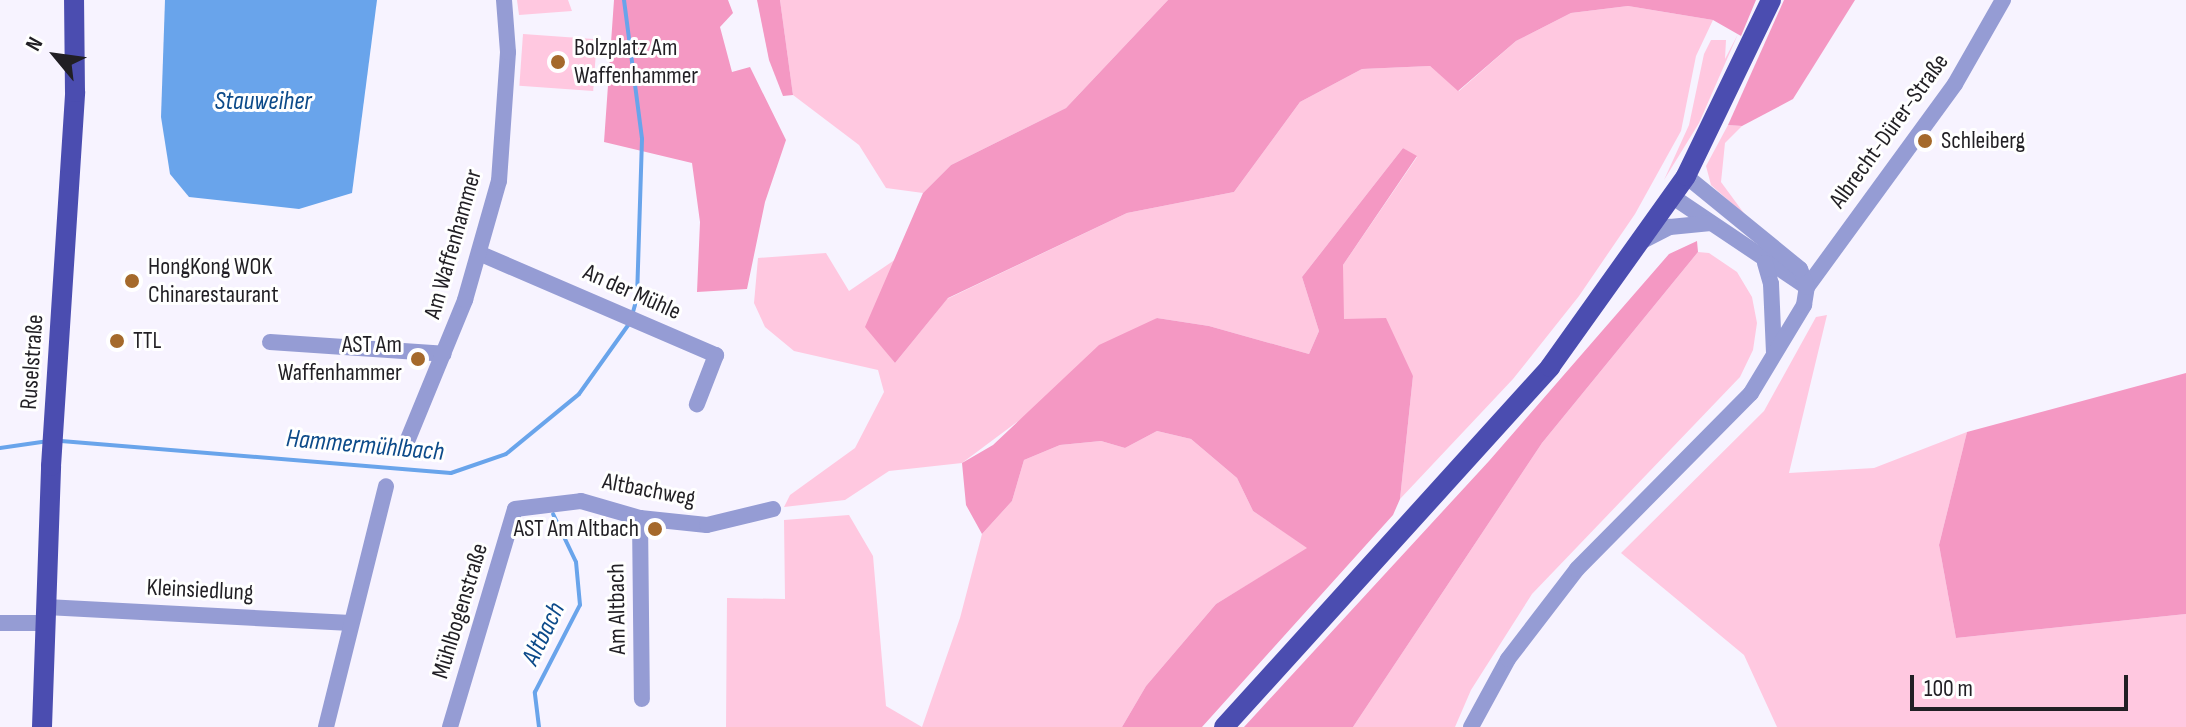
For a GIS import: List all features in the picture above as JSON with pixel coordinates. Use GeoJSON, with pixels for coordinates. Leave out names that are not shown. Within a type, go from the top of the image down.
{"type":"FeatureCollection","features":[{"type":"Feature","properties":{"kind":"main road","name":"Ruselstraße"},"geometry":{"type":"LineString","coordinates":[[42,727],[51,466],[75,92],[74,0]]}},
{"type":"Feature","properties":{"kind":"main road"},"geometry":{"type":"LineString","coordinates":[[1224,727],[1550,367],[1644,240],[1686,176],[1771,0]]}},
{"type":"Feature","properties":{"kind":"street","name":"Am Waffenhammer"},"geometry":{"type":"LineString","coordinates":[[406,444],[481,254],[505,142],[504,0]]}},
{"type":"Feature","properties":{"kind":"street","name":"Albrecht-Dürer-Straße"},"geometry":{"type":"LineString","coordinates":[[1471,727],[1508,659],[1604,536],[1698,451],[1751,393],[1804,305],[1807,287],[1955,84],[2003,0]]}},
{"type":"Feature","properties":{"kind":"street"},"geometry":{"type":"LineString","coordinates":[[1686,176],[1800,269],[1807,287]]}},
{"type":"Feature","properties":{"kind":"street"},"geometry":{"type":"LineString","coordinates":[[1673,197],[1765,263],[1807,287]]}},
{"type":"Feature","properties":{"kind":"street"},"geometry":{"type":"LineString","coordinates":[[1644,240],[1670,227],[1713,223]]}},
{"type":"Feature","properties":{"kind":"street","name":"An der Mühle"},"geometry":{"type":"LineString","coordinates":[[481,254],[716,355],[697,404]]}},
{"type":"Feature","properties":{"kind":"street"},"geometry":{"type":"LineString","coordinates":[[1765,263],[1772,296],[1774,356]]}},
{"type":"Feature","properties":{"kind":"street"},"geometry":{"type":"LineString","coordinates":[[270,342],[444,354]]}},
{"type":"Feature","properties":{"kind":"street"},"geometry":{"type":"LineString","coordinates":[[326,727],[386,486]]}},
{"type":"Feature","properties":{"kind":"street","name":"Altbachweg"},"geometry":{"type":"LineString","coordinates":[[515,509],[581,501],[640,518],[707,525],[773,509]]}},
{"type":"Feature","properties":{"kind":"street","name":"Mühlbogenstraße"},"geometry":{"type":"LineString","coordinates":[[450,727],[515,509]]}},
{"type":"Feature","properties":{"kind":"street","name":"Am Altbach"},"geometry":{"type":"LineString","coordinates":[[640,518],[642,699]]}},
{"type":"Feature","properties":{"kind":"street","name":"Kleinsiedlung"},"geometry":{"type":"LineString","coordinates":[[0,623],[46,615],[351,623]]}},
{"type":"Feature","properties":{"kind":"shaded area"},"geometry":{"type":"Polygon","coordinates":[[[517,0],[568,0],[572,11],[519,15],[517,0]]]}},
{"type":"Feature","properties":{"kind":"shaded area"},"geometry":{"type":"Polygon","coordinates":[[[614,0],[728,0],[733,13],[720,27],[732,72],[750,67],[786,140],[765,202],[747,289],[697,292],[700,222],[692,163],[604,142],[614,0]]]}},
{"type":"Feature","properties":{"kind":"shaded area"},"geometry":{"type":"Polygon","coordinates":[[[757,0],[780,0],[793,95],[783,96],[769,60],[757,0]]]}},
{"type":"Feature","properties":{"kind":"shaded area"},"geometry":{"type":"Polygon","coordinates":[[[780,0],[1168,0],[1066,108],[951,165],[923,193],[886,188],[859,145],[793,95],[780,0]]]}},
{"type":"Feature","properties":{"kind":"shaded area"},"geometry":{"type":"Polygon","coordinates":[[[1168,0],[1756,0],[1741,36],[1713,20],[1628,6],[1571,13],[1516,41],[1458,91],[1430,66],[1362,69],[1300,102],[1234,192],[1127,213],[948,298],[895,363],[865,327],[923,193],[951,165],[1066,108],[1168,0]]]}},
{"type":"Feature","properties":{"kind":"shaded area"},"geometry":{"type":"Polygon","coordinates":[[[1784,0],[1855,0],[1793,99],[1742,126],[1728,125],[1784,0]]]}},
{"type":"Feature","properties":{"kind":"shaded area"},"geometry":{"type":"Polygon","coordinates":[[[1628,6],[1713,20],[1696,56],[1681,131],[1635,214],[1579,296],[1513,379],[1400,499],[1413,376],[1343,319],[1343,265],[1417,157],[1403,148],[1302,277],[1319,331],[1309,354],[1209,326],[1157,318],[962,463],[889,471],[845,500],[784,507],[790,495],[855,448],[884,392],[878,370],[794,351],[765,327],[754,303],[758,258],[826,253],[849,291],[896,259],[866,327],[895,363],[947,299],[1127,213],[1234,192],[1300,102],[1362,69],[1430,66],[1459,91],[1516,41],[1571,13],[1628,6]]]}},
{"type":"Feature","properties":{"kind":"shaded area","name":"Bolzplatz Am Waffenhammer"},"geometry":{"type":"Polygon","coordinates":[[[523,34],[597,39],[593,91],[519,86],[523,34]]]}},
{"type":"Feature","properties":{"kind":"shaded area"},"geometry":{"type":"Polygon","coordinates":[[[1738,34],[1699,123],[1664,180],[1689,125],[1704,54],[1711,40],[1726,40],[1725,59],[1738,34]]]}},
{"type":"Feature","properties":{"kind":"shaded area"},"geometry":{"type":"Polygon","coordinates":[[[1728,125],[1742,126],[1725,143],[1721,182],[1746,216],[1711,185],[1706,166],[1728,125]]]}},
{"type":"Feature","properties":{"kind":"shaded area"},"geometry":{"type":"Polygon","coordinates":[[[1403,148],[1417,156],[1343,265],[1344,319],[1386,318],[1413,376],[1400,499],[1393,515],[1202,727],[1122,727],[1146,686],[1216,604],[1307,548],[1253,511],[1237,478],[1191,439],[1157,431],[1125,448],[1101,441],[1060,445],[1024,460],[1012,501],[982,534],[966,505],[962,463],[993,445],[1099,345],[1157,318],[1209,326],[1309,354],[1319,331],[1302,277],[1403,148]]]}},
{"type":"Feature","properties":{"kind":"shaded area"},"geometry":{"type":"Polygon","coordinates":[[[1697,241],[1698,252],[1542,443],[1353,727],[1244,727],[1489,461],[1669,254],[1697,241]]]}},
{"type":"Feature","properties":{"kind":"shaded area"},"geometry":{"type":"Polygon","coordinates":[[[1698,252],[1709,253],[1737,272],[1752,297],[1757,323],[1753,350],[1740,377],[1532,594],[1471,690],[1455,727],[1353,727],[1542,443],[1698,252]]]}},
{"type":"Feature","properties":{"kind":"shaded area"},"geometry":{"type":"Polygon","coordinates":[[[1827,315],[1789,473],[1874,468],[1967,432],[1939,545],[1956,638],[2186,614],[2186,727],[1777,727],[1744,655],[1621,553],[1764,411],[1816,317],[1827,315]]]}},
{"type":"Feature","properties":{"kind":"shaded area"},"geometry":{"type":"Polygon","coordinates":[[[2186,373],[2186,614],[1956,638],[1939,545],[1967,432],[2186,373]]]}},
{"type":"Feature","properties":{"kind":"shaded area"},"geometry":{"type":"Polygon","coordinates":[[[1157,431],[1191,439],[1237,478],[1253,511],[1308,548],[1216,604],[1146,686],[1122,727],[922,727],[960,618],[982,534],[1012,501],[1024,460],[1060,445],[1101,441],[1125,448],[1157,431]]]}},
{"type":"Feature","properties":{"kind":"shaded area"},"geometry":{"type":"Polygon","coordinates":[[[849,515],[873,556],[886,706],[922,727],[726,727],[727,598],[785,599],[784,520],[849,515]]]}},
{"type":"Feature","properties":{"kind":"water","name":"Stauweiher"},"geometry":{"type":"Polygon","coordinates":[[[165,0],[377,0],[352,193],[299,209],[189,197],[170,174],[161,117],[165,0]]]}},
{"type":"Feature","properties":{"kind":"waterway","name":"Hammermühlbach"},"geometry":{"type":"LineString","coordinates":[[624,0],[642,139],[637,298],[632,315]]}},
{"type":"Feature","properties":{"kind":"waterway","name":"Hammermühlbach"},"geometry":{"type":"LineString","coordinates":[[61,441],[451,473],[506,454],[579,394],[629,324]]}},
{"type":"Feature","properties":{"kind":"waterway","name":"Hammermühlbach"},"geometry":{"type":"LineString","coordinates":[[0,448],[48,441]]}},
{"type":"Feature","properties":{"kind":"waterway","name":"Altbach"},"geometry":{"type":"LineString","coordinates":[[539,727],[535,692],[580,605],[576,562],[553,514]]}},
{"type":"Feature","properties":{"kind":"place","name":"Bolzplatz Am Waffenhammer"},"geometry":{"type":"Point","coordinates":[558,62]}},
{"type":"Feature","properties":{"kind":"place","name":"Schleiberg"},"geometry":{"type":"Point","coordinates":[1925,141]}},
{"type":"Feature","properties":{"kind":"place","name":"HongKong WOK Chinarestaurant"},"geometry":{"type":"Point","coordinates":[132,281]}},
{"type":"Feature","properties":{"kind":"place","name":"TTL"},"geometry":{"type":"Point","coordinates":[117,341]}},
{"type":"Feature","properties":{"kind":"place","name":"AST Am Waffenhammer"},"geometry":{"type":"Point","coordinates":[418,359]}},
{"type":"Feature","properties":{"kind":"place","name":"AST Am Altbach"},"geometry":{"type":"Point","coordinates":[655,529]}}]}
